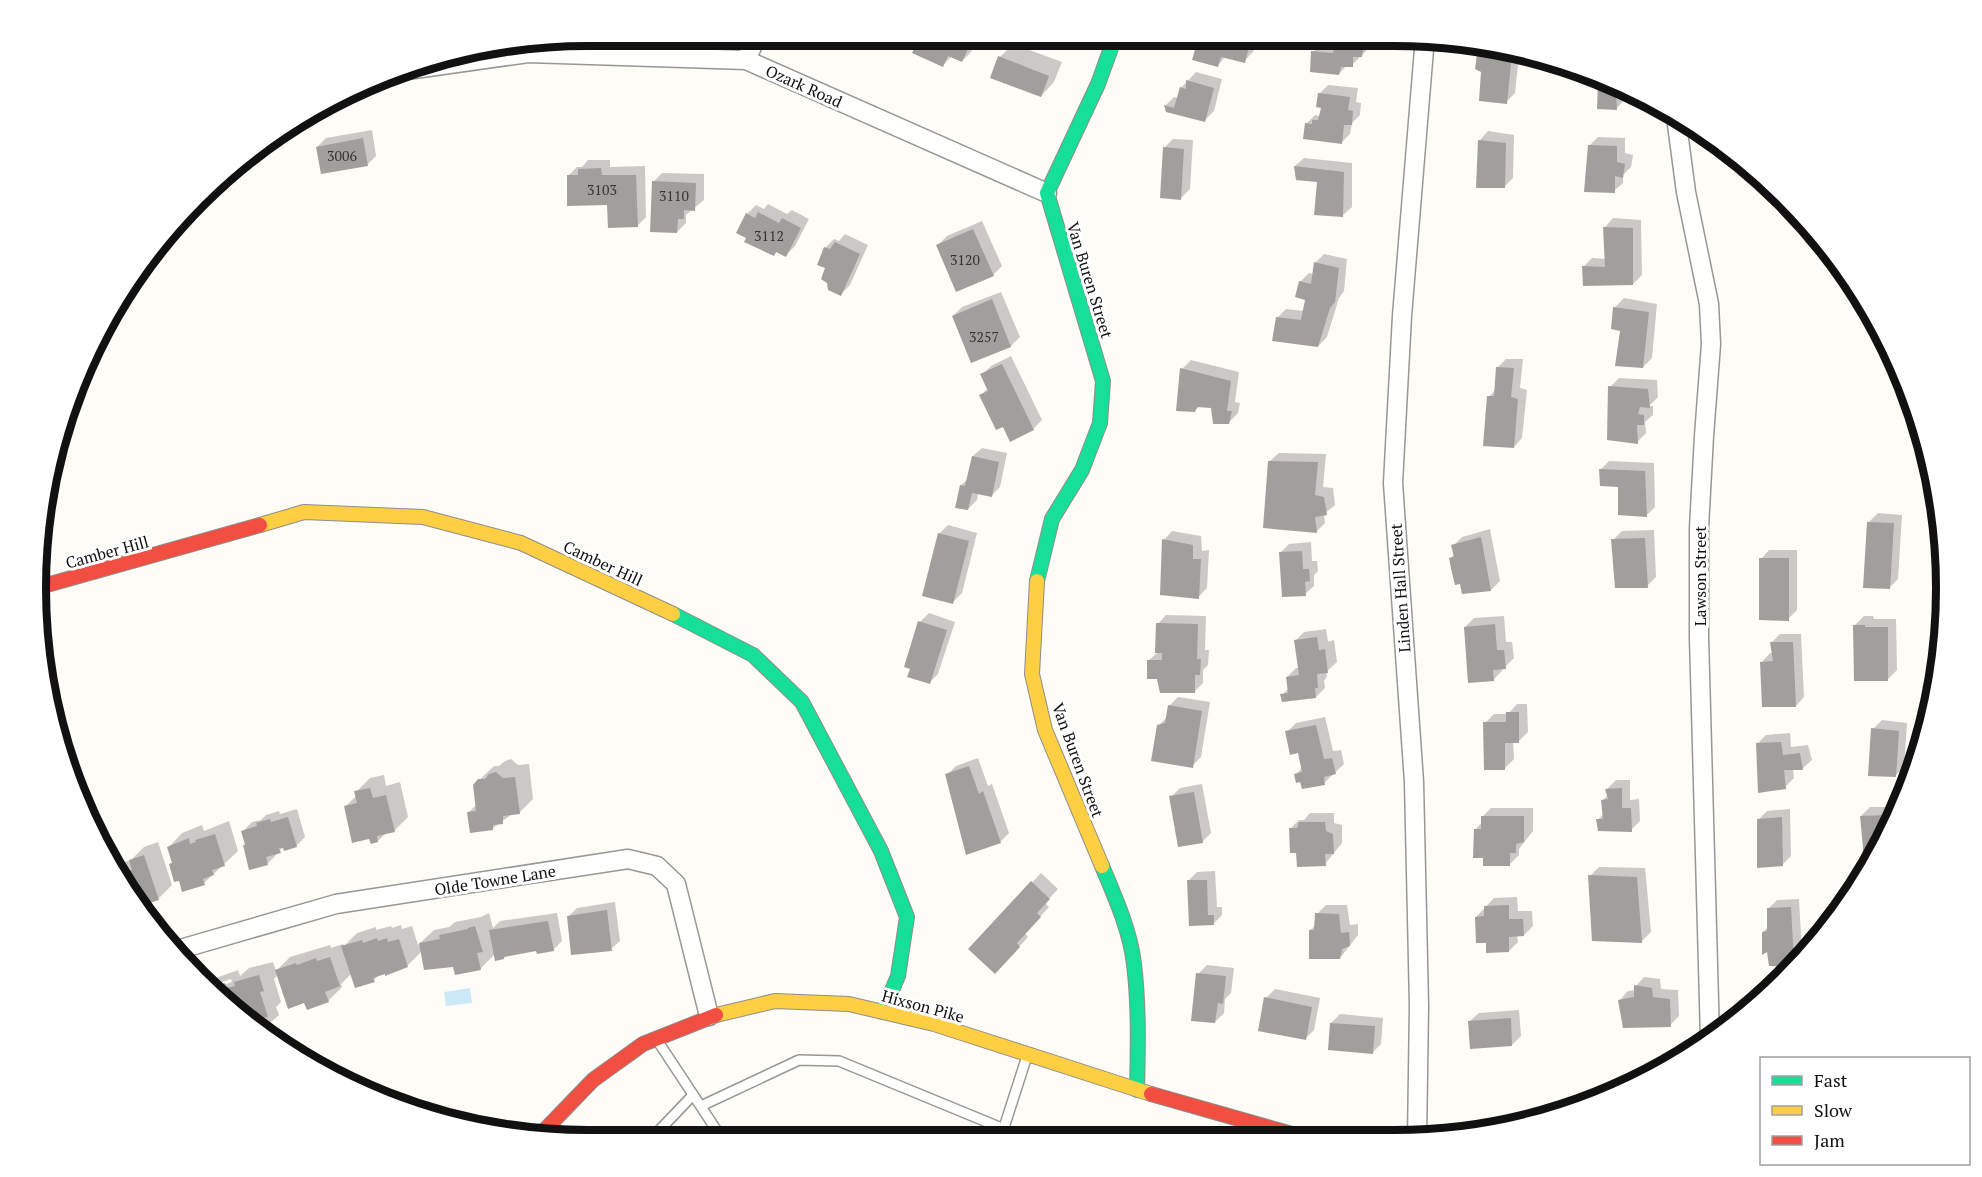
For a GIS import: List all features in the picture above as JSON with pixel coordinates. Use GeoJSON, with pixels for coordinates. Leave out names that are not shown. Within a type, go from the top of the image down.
{"type":"FeatureCollection","features":[{"type":"Feature","properties":{"kind":"street"},"geometry":{"type":"LineString","coordinates":[[746,60],[752,46]]}},
{"type":"Feature","properties":{"kind":"street"},"geometry":{"type":"LineString","coordinates":[[1047,193],[1098,84],[1112,46]]}},
{"type":"Feature","properties":{"kind":"street","name":"Linden Hall Street"},"geometry":{"type":"LineString","coordinates":[[1417,1129],[1419,1006],[1414,782],[1393,483],[1401,316],[1424,48]]}},
{"type":"Feature","properties":{"kind":"street","name":"Ozark Road"},"geometry":{"type":"LineString","coordinates":[[479,58],[524,50]]}},
{"type":"Feature","properties":{"kind":"street","name":"Ozark Road"},"geometry":{"type":"LineString","coordinates":[[529,50],[746,60],[1047,193]]}},
{"type":"Feature","properties":{"kind":"street","name":"Lawson Street"},"geometry":{"type":"LineString","coordinates":[[1677,127],[1686,192],[1709,304],[1712,344],[1703,447],[1699,593],[1710,1028]]}},
{"type":"Feature","properties":{"kind":"street","name":"Van Buren Street"},"geometry":{"type":"LineString","coordinates":[[1047,193],[1103,381],[1100,423],[1082,470],[1052,519],[1037,575],[1032,674],[1046,730],[1122,914],[1132,952],[1138,1038],[1137,1090]]}},
{"type":"Feature","properties":{"kind":"street","name":"Camber Hill"},"geometry":{"type":"LineString","coordinates":[[46,585],[304,512],[423,517],[521,543],[666,611],[753,655],[802,702],[882,851],[907,917],[898,976],[883,1012]]}},
{"type":"Feature","properties":{"kind":"street","name":"Olde Towne Lane"},"geometry":{"type":"LineString","coordinates":[[183,948],[336,904],[628,860],[657,867],[676,884],[709,1016]]}},
{"type":"Feature","properties":{"kind":"street","name":"Hixson Pike"},"geometry":{"type":"LineString","coordinates":[[546,1128],[593,1080],[643,1044],[709,1016],[775,1001],[849,1004],[934,1024],[1137,1090],[1278,1130]]}},
{"type":"Feature","properties":{"kind":"lane"},"geometry":{"type":"LineString","coordinates":[[656,1038],[717,1130]]}},
{"type":"Feature","properties":{"kind":"lane"},"geometry":{"type":"LineString","coordinates":[[701,1106],[799,1060],[839,1061],[1004,1129],[1028,1054]]}},
{"type":"Feature","properties":{"kind":"lane"},"geometry":{"type":"LineString","coordinates":[[660,1130],[693,1095]]}},
{"type":"Feature","properties":{"kind":"water"},"geometry":{"type":"Polygon","coordinates":[[[470,988],[472,1003],[446,1006],[444,992],[470,988]]]}},
{"type":"Feature","properties":{"kind":"building"},"geometry":{"type":"Polygon","coordinates":[[[915,46],[962,46],[968,49],[962,62],[948,56],[943,67],[912,53],[915,46]]]}},
{"type":"Feature","properties":{"kind":"building"},"geometry":{"type":"Polygon","coordinates":[[[1196,46],[1249,46],[1245,63],[1221,57],[1218,67],[1192,60],[1196,46]]]}},
{"type":"Feature","properties":{"kind":"building"},"geometry":{"type":"Polygon","coordinates":[[[1334,46],[1363,46],[1362,57],[1353,57],[1353,67],[1341,67],[1339,75],[1310,72],[1311,51],[1333,53],[1334,46]]]}},
{"type":"Feature","properties":{"kind":"building"},"geometry":{"type":"Polygon","coordinates":[[[1477,53],[1511,60],[1507,104],[1479,101],[1481,72],[1475,69],[1477,53]]]}},
{"type":"Feature","properties":{"kind":"building"},"geometry":{"type":"Polygon","coordinates":[[[998,56],[1049,76],[1041,97],[990,78],[998,56]]]}},
{"type":"Feature","properties":{"kind":"building"},"geometry":{"type":"Polygon","coordinates":[[[1186,80],[1214,88],[1205,122],[1166,112],[1164,105],[1174,108],[1180,87],[1186,89],[1186,80]]]}},
{"type":"Feature","properties":{"kind":"building"},"geometry":{"type":"Polygon","coordinates":[[[1598,87],[1616,95],[1617,110],[1597,109],[1598,87]]]}},
{"type":"Feature","properties":{"kind":"building"},"geometry":{"type":"Polygon","coordinates":[[[1318,93],[1350,97],[1348,110],[1353,111],[1352,125],[1344,125],[1342,144],[1303,139],[1305,123],[1312,124],[1312,120],[1318,120],[1321,108],[1316,107],[1318,93]]]}},
{"type":"Feature","properties":{"kind":"building"},"geometry":{"type":"Polygon","coordinates":[[[363,138],[368,166],[321,174],[316,147],[363,138]]]}},
{"type":"Feature","properties":{"kind":"building"},"geometry":{"type":"Polygon","coordinates":[[[1478,140],[1506,143],[1505,188],[1476,188],[1478,140]]]}},
{"type":"Feature","properties":{"kind":"building"},"geometry":{"type":"Polygon","coordinates":[[[1588,145],[1617,146],[1617,162],[1625,164],[1623,178],[1615,176],[1615,193],[1584,192],[1588,145]]]}},
{"type":"Feature","properties":{"kind":"building"},"geometry":{"type":"Polygon","coordinates":[[[1163,147],[1184,149],[1181,200],[1160,198],[1163,147]]]}},
{"type":"Feature","properties":{"kind":"building"},"geometry":{"type":"Polygon","coordinates":[[[1294,166],[1344,172],[1343,217],[1314,215],[1317,182],[1296,180],[1294,166]]]}},
{"type":"Feature","properties":{"kind":"building"},"geometry":{"type":"Polygon","coordinates":[[[601,168],[602,175],[636,175],[638,227],[608,228],[607,205],[567,206],[567,175],[578,175],[578,169],[601,168]]]}},
{"type":"Feature","properties":{"kind":"building"},"geometry":{"type":"Polygon","coordinates":[[[652,181],[696,183],[695,211],[684,210],[684,219],[678,219],[677,233],[650,232],[652,181]]]}},
{"type":"Feature","properties":{"kind":"building"},"geometry":{"type":"Polygon","coordinates":[[[758,212],[779,223],[782,218],[801,228],[786,257],[776,252],[774,256],[744,242],[746,238],[736,233],[746,213],[755,218],[758,212]]]}},
{"type":"Feature","properties":{"kind":"building"},"geometry":{"type":"Polygon","coordinates":[[[1603,227],[1633,228],[1633,285],[1583,286],[1582,266],[1605,267],[1603,227]]]}},
{"type":"Feature","properties":{"kind":"building"},"geometry":{"type":"Polygon","coordinates":[[[973,229],[994,276],[956,292],[936,245],[973,229]]]}},
{"type":"Feature","properties":{"kind":"building"},"geometry":{"type":"Polygon","coordinates":[[[835,242],[860,254],[841,296],[828,290],[827,283],[821,279],[825,268],[817,265],[824,247],[830,249],[835,242]]]}},
{"type":"Feature","properties":{"kind":"building"},"geometry":{"type":"Polygon","coordinates":[[[1314,262],[1339,268],[1335,302],[1330,308],[1318,347],[1272,341],[1276,317],[1301,320],[1305,300],[1295,297],[1299,281],[1311,284],[1314,262]]]}},
{"type":"Feature","properties":{"kind":"building"},"geometry":{"type":"Polygon","coordinates":[[[992,299],[1011,347],[971,363],[952,316],[992,299]]]}},
{"type":"Feature","properties":{"kind":"building"},"geometry":{"type":"Polygon","coordinates":[[[1613,307],[1649,312],[1643,368],[1615,366],[1620,331],[1611,329],[1613,307]]]}},
{"type":"Feature","properties":{"kind":"building"},"geometry":{"type":"Polygon","coordinates":[[[1002,364],[1034,430],[1010,442],[1003,427],[996,430],[979,395],[988,391],[980,374],[1002,364]]]}},
{"type":"Feature","properties":{"kind":"building"},"geometry":{"type":"Polygon","coordinates":[[[1496,367],[1514,368],[1511,397],[1518,399],[1514,448],[1483,446],[1487,396],[1494,396],[1496,367]]]}},
{"type":"Feature","properties":{"kind":"building"},"geometry":{"type":"Polygon","coordinates":[[[1180,368],[1231,381],[1227,411],[1232,411],[1229,424],[1213,424],[1211,408],[1197,407],[1195,412],[1176,411],[1180,368]]]}},
{"type":"Feature","properties":{"kind":"building"},"geometry":{"type":"Polygon","coordinates":[[[1608,386],[1648,389],[1650,408],[1640,407],[1638,414],[1644,415],[1644,425],[1637,425],[1638,444],[1607,440],[1608,386]]]}},
{"type":"Feature","properties":{"kind":"building"},"geometry":{"type":"Polygon","coordinates":[[[972,456],[999,462],[992,497],[972,493],[968,510],[955,508],[960,485],[965,486],[972,456]]]}},
{"type":"Feature","properties":{"kind":"building"},"geometry":{"type":"Polygon","coordinates":[[[1268,461],[1318,462],[1315,495],[1324,497],[1327,515],[1315,517],[1317,533],[1263,528],[1268,461]]]}},
{"type":"Feature","properties":{"kind":"building"},"geometry":{"type":"Polygon","coordinates":[[[1599,469],[1645,471],[1647,517],[1618,515],[1618,487],[1600,486],[1599,469]]]}},
{"type":"Feature","properties":{"kind":"building"},"geometry":{"type":"Polygon","coordinates":[[[1867,522],[1894,523],[1890,589],[1863,588],[1867,522]]]}},
{"type":"Feature","properties":{"kind":"building"},"geometry":{"type":"Polygon","coordinates":[[[938,533],[969,541],[953,604],[922,596],[938,533]]]}},
{"type":"Feature","properties":{"kind":"building"},"geometry":{"type":"Polygon","coordinates":[[[1481,537],[1491,591],[1462,594],[1460,584],[1455,585],[1452,573],[1449,558],[1454,557],[1451,545],[1481,537]]]}},
{"type":"Feature","properties":{"kind":"building"},"geometry":{"type":"Polygon","coordinates":[[[1645,538],[1648,588],[1615,588],[1611,539],[1645,538]]]}},
{"type":"Feature","properties":{"kind":"building"},"geometry":{"type":"Polygon","coordinates":[[[1162,539],[1193,545],[1193,559],[1201,559],[1199,599],[1160,595],[1162,539]]]}},
{"type":"Feature","properties":{"kind":"building"},"geometry":{"type":"Polygon","coordinates":[[[1302,551],[1303,569],[1309,569],[1310,581],[1305,582],[1306,596],[1282,597],[1279,552],[1302,551]]]}},
{"type":"Feature","properties":{"kind":"building"},"geometry":{"type":"Polygon","coordinates":[[[1759,558],[1789,558],[1789,621],[1759,620],[1759,558]]]}},
{"type":"Feature","properties":{"kind":"building"},"geometry":{"type":"Polygon","coordinates":[[[918,621],[947,630],[930,684],[907,677],[910,669],[904,667],[918,621]]]}},
{"type":"Feature","properties":{"kind":"building"},"geometry":{"type":"Polygon","coordinates":[[[1156,623],[1198,624],[1197,659],[1201,659],[1200,675],[1195,675],[1195,693],[1160,693],[1157,679],[1147,679],[1147,660],[1162,660],[1162,653],[1155,653],[1156,623]]]}},
{"type":"Feature","properties":{"kind":"building"},"geometry":{"type":"Polygon","coordinates":[[[1495,624],[1497,650],[1504,650],[1506,669],[1493,670],[1494,681],[1468,683],[1464,627],[1495,624]]]}},
{"type":"Feature","properties":{"kind":"building"},"geometry":{"type":"Polygon","coordinates":[[[1853,625],[1888,627],[1888,681],[1854,681],[1853,625]]]}},
{"type":"Feature","properties":{"kind":"building"},"geometry":{"type":"Polygon","coordinates":[[[1317,637],[1319,650],[1325,649],[1328,673],[1317,674],[1316,698],[1282,702],[1280,694],[1288,693],[1286,677],[1299,675],[1294,640],[1317,637]]]}},
{"type":"Feature","properties":{"kind":"building"},"geometry":{"type":"Polygon","coordinates":[[[1770,642],[1793,642],[1796,707],[1762,707],[1760,662],[1773,661],[1770,642]]]}},
{"type":"Feature","properties":{"kind":"building"},"geometry":{"type":"Polygon","coordinates":[[[1168,705],[1202,711],[1193,768],[1151,761],[1157,725],[1165,723],[1168,705]]]}},
{"type":"Feature","properties":{"kind":"building"},"geometry":{"type":"Polygon","coordinates":[[[1506,712],[1519,712],[1519,743],[1505,743],[1505,770],[1484,770],[1483,722],[1506,722],[1506,712]]]}},
{"type":"Feature","properties":{"kind":"building"},"geometry":{"type":"Polygon","coordinates":[[[1316,725],[1324,759],[1332,758],[1336,774],[1324,777],[1325,785],[1302,789],[1300,782],[1296,783],[1294,774],[1302,772],[1298,753],[1290,755],[1285,731],[1316,725]]]}},
{"type":"Feature","properties":{"kind":"building"},"geometry":{"type":"Polygon","coordinates":[[[1871,728],[1899,731],[1896,777],[1868,776],[1871,728]]]}},
{"type":"Feature","properties":{"kind":"building"},"geometry":{"type":"Polygon","coordinates":[[[1781,742],[1783,755],[1800,753],[1803,770],[1784,770],[1786,789],[1758,793],[1756,743],[1781,742]]]}},
{"type":"Feature","properties":{"kind":"building"},"geometry":{"type":"Polygon","coordinates":[[[969,766],[979,794],[983,791],[1001,843],[966,855],[945,774],[969,766]]]}},
{"type":"Feature","properties":{"kind":"building"},"geometry":{"type":"Polygon","coordinates":[[[496,772],[503,778],[515,777],[520,814],[503,816],[503,824],[493,825],[493,830],[470,833],[467,812],[476,811],[473,785],[478,779],[485,779],[489,774],[496,772]]]}},
{"type":"Feature","properties":{"kind":"building"},"geometry":{"type":"Polygon","coordinates":[[[370,788],[373,798],[386,795],[395,832],[377,836],[378,842],[371,844],[369,839],[352,843],[344,806],[357,803],[354,791],[370,788]]]}},
{"type":"Feature","properties":{"kind":"building"},"geometry":{"type":"Polygon","coordinates":[[[1622,788],[1622,808],[1631,808],[1632,832],[1598,831],[1596,819],[1603,819],[1601,800],[1608,799],[1605,789],[1622,788]]]}},
{"type":"Feature","properties":{"kind":"building"},"geometry":{"type":"Polygon","coordinates":[[[1194,792],[1203,843],[1178,847],[1169,796],[1194,792]]]}},
{"type":"Feature","properties":{"kind":"building"},"geometry":{"type":"Polygon","coordinates":[[[1886,815],[1864,858],[1860,816],[1886,815]]]}},
{"type":"Feature","properties":{"kind":"building"},"geometry":{"type":"Polygon","coordinates":[[[1481,816],[1524,816],[1524,842],[1516,844],[1516,853],[1510,853],[1510,866],[1483,866],[1483,858],[1473,858],[1474,829],[1481,829],[1481,816]]]}},
{"type":"Feature","properties":{"kind":"building"},"geometry":{"type":"Polygon","coordinates":[[[288,817],[297,847],[284,851],[283,848],[279,848],[281,853],[266,857],[268,865],[249,870],[241,831],[257,826],[256,823],[288,817]]]}},
{"type":"Feature","properties":{"kind":"building"},"geometry":{"type":"Polygon","coordinates":[[[1782,817],[1783,866],[1757,868],[1757,819],[1782,817]]]}},
{"type":"Feature","properties":{"kind":"building"},"geometry":{"type":"Polygon","coordinates":[[[1299,822],[1325,822],[1326,831],[1333,834],[1334,854],[1325,854],[1326,866],[1297,867],[1296,853],[1290,853],[1289,828],[1297,828],[1299,822]]]}},
{"type":"Feature","properties":{"kind":"building"},"geometry":{"type":"Polygon","coordinates":[[[215,834],[225,866],[212,870],[214,875],[203,879],[205,885],[182,892],[179,881],[174,882],[167,847],[189,838],[190,844],[196,842],[195,840],[215,834]]]}},
{"type":"Feature","properties":{"kind":"building"},"geometry":{"type":"Polygon","coordinates":[[[144,855],[159,900],[148,903],[126,871],[132,870],[129,860],[144,855]]]}},
{"type":"Feature","properties":{"kind":"building"},"geometry":{"type":"Polygon","coordinates":[[[1588,875],[1637,877],[1642,943],[1592,941],[1588,875]]]}},
{"type":"Feature","properties":{"kind":"building"},"geometry":{"type":"Polygon","coordinates":[[[1187,880],[1207,880],[1208,915],[1214,915],[1214,925],[1189,926],[1187,880]]]}},
{"type":"Feature","properties":{"kind":"building"},"geometry":{"type":"Polygon","coordinates":[[[1031,881],[1050,899],[1037,913],[1041,917],[1017,943],[1020,947],[995,974],[968,949],[1031,881]]]}},
{"type":"Feature","properties":{"kind":"building"},"geometry":{"type":"Polygon","coordinates":[[[1509,905],[1509,919],[1523,919],[1524,936],[1509,937],[1509,952],[1486,953],[1486,943],[1476,943],[1475,917],[1484,916],[1484,906],[1509,905]]]}},
{"type":"Feature","properties":{"kind":"building"},"geometry":{"type":"Polygon","coordinates":[[[1791,907],[1794,954],[1782,967],[1769,966],[1767,952],[1762,955],[1762,932],[1767,931],[1767,908],[1791,907]]]}},
{"type":"Feature","properties":{"kind":"building"},"geometry":{"type":"Polygon","coordinates":[[[607,910],[612,951],[571,955],[567,916],[607,910]]]}},
{"type":"Feature","properties":{"kind":"building"},"geometry":{"type":"Polygon","coordinates":[[[1315,913],[1339,914],[1341,933],[1349,932],[1350,946],[1342,949],[1340,959],[1309,959],[1309,930],[1314,930],[1315,913]]]}},
{"type":"Feature","properties":{"kind":"building"},"geometry":{"type":"Polygon","coordinates":[[[548,921],[554,951],[537,954],[536,951],[495,961],[489,930],[548,921]]]}},
{"type":"Feature","properties":{"kind":"building"},"geometry":{"type":"Polygon","coordinates":[[[475,926],[483,952],[477,953],[481,970],[455,975],[453,967],[424,970],[419,943],[440,939],[439,935],[475,926]]]}},
{"type":"Feature","properties":{"kind":"building"},"geometry":{"type":"Polygon","coordinates":[[[377,938],[378,941],[387,938],[388,942],[399,939],[408,967],[373,978],[375,982],[355,988],[341,946],[362,940],[363,943],[377,938]]]}},
{"type":"Feature","properties":{"kind":"building"},"geometry":{"type":"Polygon","coordinates":[[[330,957],[340,986],[325,992],[329,1002],[307,1010],[304,1003],[288,1009],[275,970],[316,958],[317,961],[330,957]]]}},
{"type":"Feature","properties":{"kind":"building"},"geometry":{"type":"Polygon","coordinates":[[[1196,973],[1226,976],[1223,1004],[1218,1003],[1215,1023],[1191,1021],[1196,973]]]}},
{"type":"Feature","properties":{"kind":"building"},"geometry":{"type":"Polygon","coordinates":[[[259,975],[264,991],[260,992],[268,1017],[262,1018],[263,1021],[219,985],[225,983],[226,988],[235,986],[234,982],[259,975]]]}},
{"type":"Feature","properties":{"kind":"building"},"geometry":{"type":"Polygon","coordinates":[[[1634,985],[1652,988],[1653,997],[1670,999],[1671,1027],[1623,1028],[1618,1000],[1634,997],[1634,985]]]}},
{"type":"Feature","properties":{"kind":"building"},"geometry":{"type":"Polygon","coordinates":[[[1264,997],[1312,1007],[1306,1040],[1258,1031],[1264,997]]]}},
{"type":"Feature","properties":{"kind":"building"},"geometry":{"type":"Polygon","coordinates":[[[1511,1018],[1512,1046],[1470,1049],[1468,1021],[1511,1018]]]}},
{"type":"Feature","properties":{"kind":"building"},"geometry":{"type":"Polygon","coordinates":[[[1330,1023],[1375,1026],[1373,1054],[1328,1050],[1330,1023]]]}},
{"type":"Feature","properties":{"kind":"traffic: fast"},"geometry":{"type":"LineString","coordinates":[[1037,581],[1052,519],[1082,470],[1100,423],[1103,381],[1047,193],[1098,84],[1112,46]]}},
{"type":"Feature","properties":{"kind":"traffic: fast"},"geometry":{"type":"LineString","coordinates":[[673,614],[753,655],[802,702],[881,851],[907,917],[898,976],[883,1012]]}},
{"type":"Feature","properties":{"kind":"traffic: fast"},"geometry":{"type":"LineString","coordinates":[[1102,866],[1126,926],[1132,951],[1136,979],[1137,1090]]}},
{"type":"Feature","properties":{"kind":"traffic: slow"},"geometry":{"type":"LineString","coordinates":[[260,525],[304,512],[423,517],[521,543],[673,614]]}},
{"type":"Feature","properties":{"kind":"traffic: slow"},"geometry":{"type":"LineString","coordinates":[[1037,581],[1032,674],[1045,730],[1102,866]]}},
{"type":"Feature","properties":{"kind":"traffic: slow"},"geometry":{"type":"LineString","coordinates":[[716,1015],[775,1001],[849,1004],[934,1024],[1151,1094]]}},
{"type":"Feature","properties":{"kind":"traffic: jam"},"geometry":{"type":"LineString","coordinates":[[46,585],[260,525]]}},
{"type":"Feature","properties":{"kind":"traffic: jam"},"geometry":{"type":"LineString","coordinates":[[546,1128],[593,1080],[643,1044],[716,1015]]}},
{"type":"Feature","properties":{"kind":"traffic: jam"},"geometry":{"type":"LineString","coordinates":[[1151,1094],[1278,1130]]}}]}
